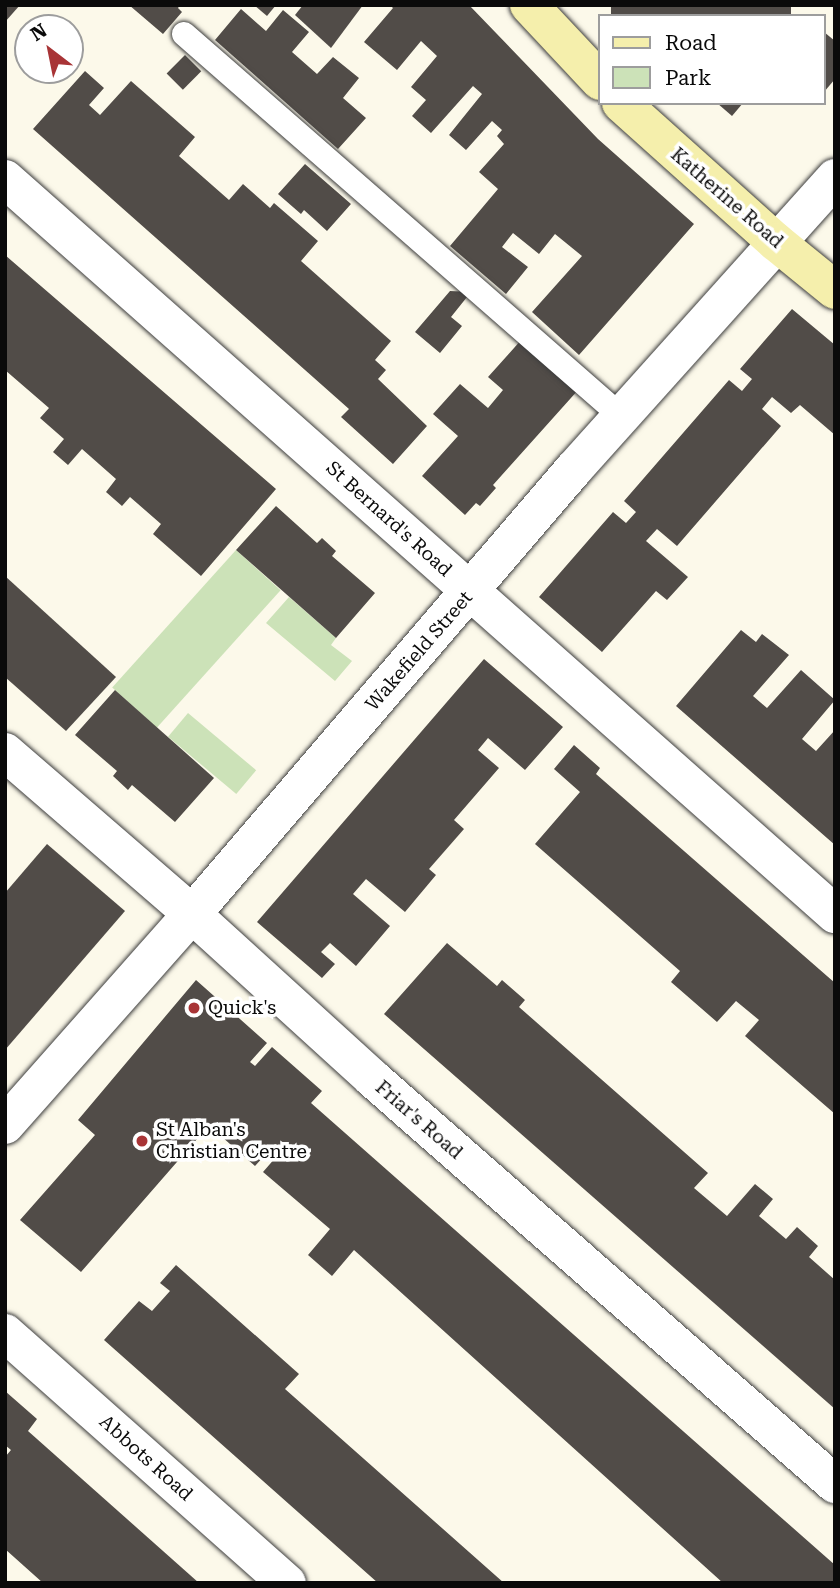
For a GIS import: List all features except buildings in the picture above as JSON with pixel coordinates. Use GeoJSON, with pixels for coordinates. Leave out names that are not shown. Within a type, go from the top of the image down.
{"type":"FeatureCollection","features":[{"type":"Feature","properties":{"kind":"main road"},"geometry":{"type":"LineString","coordinates":[[529,5],[598,79]]}},
{"type":"Feature","properties":{"kind":"main road","name":"Katherine Road"},"geometry":{"type":"LineString","coordinates":[[623,105],[776,242],[835,290]]}},
{"type":"Feature","properties":{"kind":"street","name":"Wakefield Street"},"geometry":{"type":"LineString","coordinates":[[5,1125],[192,914],[621,416],[835,178]]}},
{"type":"Feature","properties":{"kind":"street","name":"St Bernard's Road"},"geometry":{"type":"LineString","coordinates":[[5,179],[835,914]]}},
{"type":"Feature","properties":{"kind":"street","name":"Friar's Road"},"geometry":{"type":"LineString","coordinates":[[5,752],[192,914],[372,1078],[835,1485]]}},
{"type":"Feature","properties":{"kind":"street","name":"Abbots Road"},"geometry":{"type":"LineString","coordinates":[[5,1333],[287,1583]]}},
{"type":"Feature","properties":{"kind":"lane"},"geometry":{"type":"LineString","coordinates":[[184,34],[621,416]]}},
{"type":"Feature","properties":{"kind":"green space"},"geometry":{"type":"Polygon","coordinates":[[[236,550],[281,590],[157,728],[112,687],[236,550]]]}},
{"type":"Feature","properties":{"kind":"green space"},"geometry":{"type":"Polygon","coordinates":[[[289,597],[336,638],[331,645],[352,661],[335,681],[266,623],[289,597]]]}},
{"type":"Feature","properties":{"kind":"green space"},"geometry":{"type":"Polygon","coordinates":[[[188,713],[256,770],[236,794],[168,737],[188,713]]]}},
{"type":"Feature","properties":{"kind":"place","name":"Quick's"},"geometry":{"type":"Point","coordinates":[194,1008]}},
{"type":"Feature","properties":{"kind":"place","name":"St Alban's Christian Centre"},"geometry":{"type":"Point","coordinates":[142,1141]}}]}
